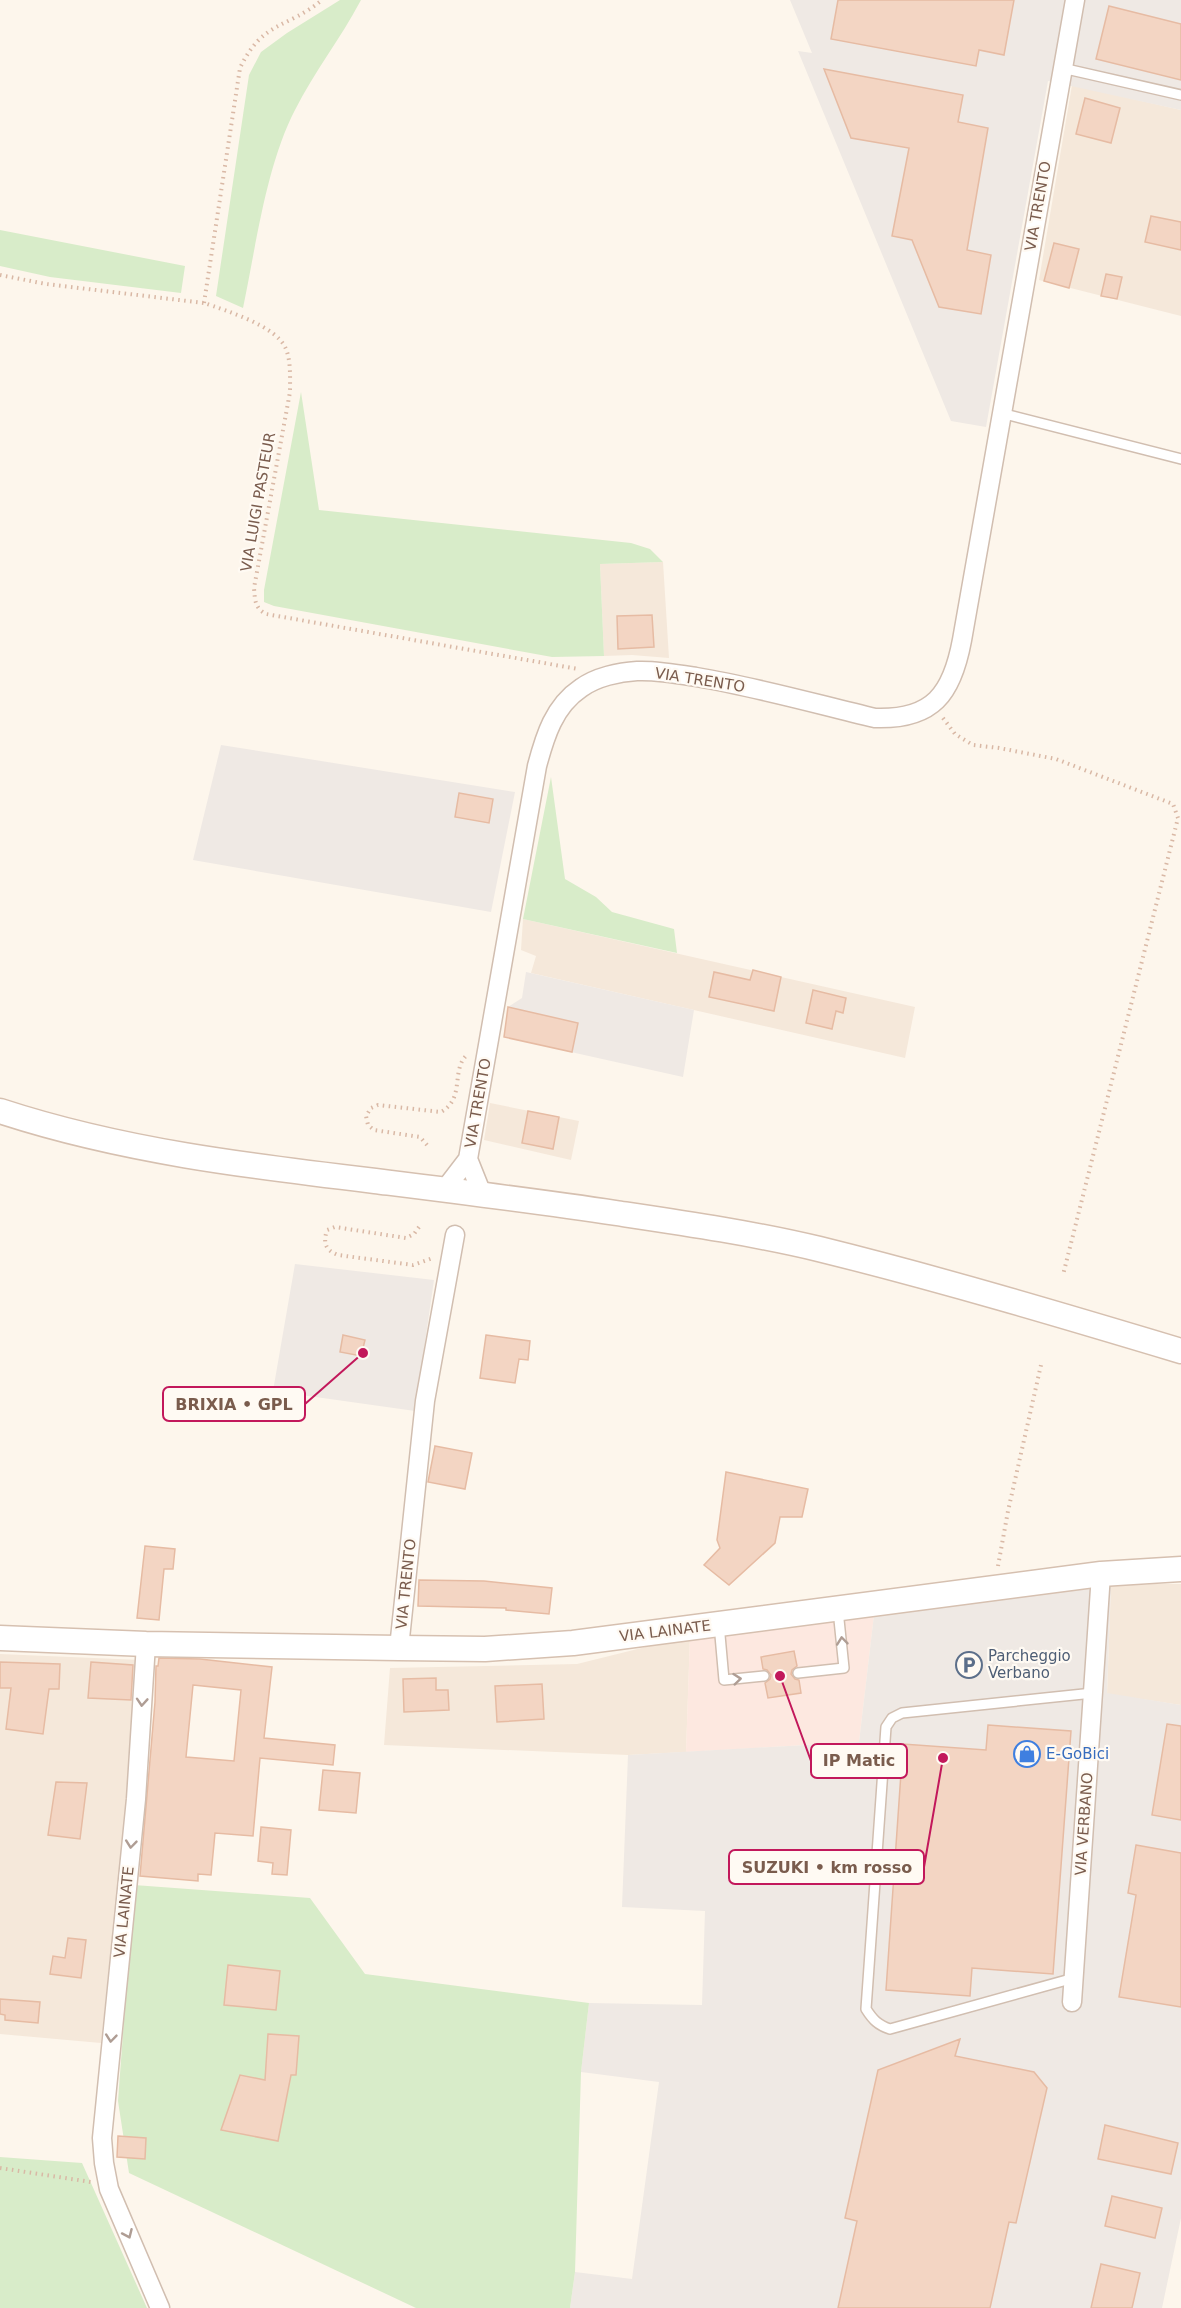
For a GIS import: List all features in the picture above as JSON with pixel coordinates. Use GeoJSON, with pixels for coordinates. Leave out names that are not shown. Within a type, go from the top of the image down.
{"type":"FeatureCollection","features":[{"type":"Feature","properties":{"kind":"main road"},"geometry":{"type":"LineString","coordinates":[[0,1111],[93,1138],[174,1155],[445,1189],[702,1226],[817,1249],[1042,1310],[1181,1351]]}},
{"type":"Feature","properties":{"kind":"main road","name":"VIA LAINATE"},"geometry":{"type":"LineString","coordinates":[[0,1638],[146,1644],[485,1648],[573,1642],[1101,1574],[1181,1569]]}},
{"type":"Feature","properties":{"kind":"street","name":"VIA TRENTO"},"geometry":{"type":"LineString","coordinates":[[468,1159],[535,777],[546,735],[560,707],[581,688],[604,677],[638,671],[722,681],[875,718],[896,719],[921,712],[935,701],[953,677],[958,663],[1074,0]]}},
{"type":"Feature","properties":{"kind":"street"},"geometry":{"type":"LineString","coordinates":[[445,1189],[468,1159]]}},
{"type":"Feature","properties":{"kind":"street"},"geometry":{"type":"LineString","coordinates":[[468,1159],[482,1194]]}},
{"type":"Feature","properties":{"kind":"street","name":"VIA TRENTO"},"geometry":{"type":"LineString","coordinates":[[399,1648],[424,1411],[455,1235]]}},
{"type":"Feature","properties":{"kind":"street","name":"VIA VERBANO"},"geometry":{"type":"LineString","coordinates":[[1072,2002],[1101,1574]]}},
{"type":"Feature","properties":{"kind":"street","name":"VIA LAINATE"},"geometry":{"type":"LineString","coordinates":[[146,1644],[136,1799],[102,2138],[107,2182],[160,2308]]}},
{"type":"Feature","properties":{"kind":"lane"},"geometry":{"type":"LineString","coordinates":[[1062,68],[1181,94]]}},
{"type":"Feature","properties":{"kind":"lane"},"geometry":{"type":"LineString","coordinates":[[1001,413],[1181,459]]}},
{"type":"Feature","properties":{"kind":"lane"},"geometry":{"type":"LineString","coordinates":[[798,1673],[844,1668],[838,1609]]}},
{"type":"Feature","properties":{"kind":"lane"},"geometry":{"type":"LineString","coordinates":[[719,1624],[724,1680],[764,1676]]}},
{"type":"Feature","properties":{"kind":"lane"},"geometry":{"type":"LineString","coordinates":[[1074,1978],[890,2029],[879,2025],[866,2009],[886,1728],[892,1718],[902,1713],[1093,1693]]}},
{"type":"Feature","properties":{"kind":"path"},"geometry":{"type":"LineString","coordinates":[[204,303],[240,68],[256,41],[272,28],[314,7],[322,0]]}},
{"type":"Feature","properties":{"kind":"path","name":"VIA LUIGI PASTEUR"},"geometry":{"type":"LineString","coordinates":[[0,274],[46,284],[204,303],[276,334],[285,348],[290,369],[290,392],[254,588],[258,609],[266,614],[571,667],[604,677]]}},
{"type":"Feature","properties":{"kind":"path"},"geometry":{"type":"LineString","coordinates":[[935,701],[945,722],[956,734],[973,746],[999,748],[1067,763],[1173,804],[1178,818],[1063,1275]]}},
{"type":"Feature","properties":{"kind":"path"},"geometry":{"type":"LineString","coordinates":[[427,1145],[420,1137],[374,1130],[368,1125],[366,1116],[371,1108],[378,1105],[441,1112],[449,1108],[454,1101],[465,1054],[471,1052],[486,1054]]}},
{"type":"Feature","properties":{"kind":"path"},"geometry":{"type":"LineString","coordinates":[[419,1227],[414,1234],[406,1238],[335,1227],[327,1230],[325,1246],[330,1252],[338,1255],[413,1265],[433,1258],[450,1261]]}},
{"type":"Feature","properties":{"kind":"path"},"geometry":{"type":"LineString","coordinates":[[994,1588],[1008,1511],[1041,1365]]}},
{"type":"Feature","properties":{"kind":"path"},"geometry":{"type":"LineString","coordinates":[[0,2168],[107,2182]]}},
{"type":"Feature","properties":{"kind":"shaded area"},"geometry":{"type":"Polygon","coordinates":[[[790,0],[1181,0],[1181,110],[1048,81],[986,427],[951,421],[798,51],[812,53],[790,0]]]}},
{"type":"Feature","properties":{"kind":"shaded area"},"geometry":{"type":"Polygon","coordinates":[[[1072,85],[1181,110],[1181,316],[1039,280],[1072,85]]]}},
{"type":"Feature","properties":{"kind":"shaded area"},"geometry":{"type":"Polygon","coordinates":[[[663,562],[669,658],[632,655],[604,656],[600,564],[663,562]]]}},
{"type":"Feature","properties":{"kind":"shaded area"},"geometry":{"type":"Polygon","coordinates":[[[221,745],[515,792],[491,912],[193,860],[221,745]]]}},
{"type":"Feature","properties":{"kind":"shaded area"},"geometry":{"type":"Polygon","coordinates":[[[523,919],[915,1007],[905,1058],[531,973],[536,956],[521,950],[523,919]]]}},
{"type":"Feature","properties":{"kind":"shaded area"},"geometry":{"type":"Polygon","coordinates":[[[526,972],[694,1010],[683,1077],[504,1037],[508,1007],[522,998],[526,972]]]}},
{"type":"Feature","properties":{"kind":"shaded area"},"geometry":{"type":"Polygon","coordinates":[[[490,1103],[579,1121],[571,1160],[484,1140],[490,1103]]]}},
{"type":"Feature","properties":{"kind":"shaded area"},"geometry":{"type":"Polygon","coordinates":[[[295,1264],[434,1280],[415,1411],[273,1391],[295,1264]]]}},
{"type":"Feature","properties":{"kind":"shaded area"},"geometry":{"type":"Polygon","coordinates":[[[1181,1584],[1181,1705],[1107,1694],[1111,1586],[1181,1584]]]}},
{"type":"Feature","properties":{"kind":"shaded area"},"geometry":{"type":"Polygon","coordinates":[[[1111,1586],[1107,1693],[1181,1705],[1181,2218],[1162,2308],[570,2308],[575,2272],[632,2279],[659,2082],[581,2072],[589,2003],[702,2005],[705,1911],[622,1907],[628,1755],[859,1742],[874,1615],[1111,1586]]]}},
{"type":"Feature","properties":{"kind":"shaded area"},"geometry":{"type":"Polygon","coordinates":[[[874,1615],[859,1742],[686,1752],[690,1636],[874,1615]]]}},
{"type":"Feature","properties":{"kind":"shaded area"},"geometry":{"type":"Polygon","coordinates":[[[690,1636],[686,1752],[628,1755],[384,1745],[390,1668],[577,1664],[690,1636]]]}},
{"type":"Feature","properties":{"kind":"shaded area"},"geometry":{"type":"Polygon","coordinates":[[[0,1654],[141,1660],[101,2043],[0,2034],[0,1654]]]}},
{"type":"Feature","properties":{"kind":"green space"},"geometry":{"type":"Polygon","coordinates":[[[340,0],[361,0],[302,96],[285,132],[269,181],[243,308],[216,296],[249,75],[261,52],[340,0]]]}},
{"type":"Feature","properties":{"kind":"green space"},"geometry":{"type":"Polygon","coordinates":[[[0,230],[185,266],[181,293],[50,277],[0,266],[0,230]]]}},
{"type":"Feature","properties":{"kind":"green space"},"geometry":{"type":"Polygon","coordinates":[[[301,392],[319,510],[631,543],[650,549],[663,562],[600,564],[604,656],[552,657],[274,606],[264,602],[264,590],[301,392]]]}},
{"type":"Feature","properties":{"kind":"green space"},"geometry":{"type":"Polygon","coordinates":[[[551,777],[565,879],[596,897],[612,912],[674,929],[677,953],[523,919],[551,777]]]}},
{"type":"Feature","properties":{"kind":"green space"},"geometry":{"type":"Polygon","coordinates":[[[134,1885],[310,1898],[365,1974],[589,2003],[581,2072],[575,2272],[570,2308],[416,2308],[129,2173],[118,2101],[134,1885]]]}},
{"type":"Feature","properties":{"kind":"green space"},"geometry":{"type":"Polygon","coordinates":[[[0,2157],[82,2163],[147,2308],[0,2308],[0,2157]]]}},
{"type":"Feature","properties":{"kind":"building"},"geometry":{"type":"Polygon","coordinates":[[[838,0],[1014,0],[1004,55],[979,50],[976,66],[831,39],[838,0]]]}},
{"type":"Feature","properties":{"kind":"building"},"geometry":{"type":"Polygon","coordinates":[[[1109,6],[1181,24],[1181,80],[1096,59],[1109,6]]]}},
{"type":"Feature","properties":{"kind":"building"},"geometry":{"type":"Polygon","coordinates":[[[824,69],[963,95],[958,122],[988,128],[967,250],[991,255],[981,314],[939,307],[912,240],[892,236],[909,148],[851,138],[824,69]]]}},
{"type":"Feature","properties":{"kind":"building"},"geometry":{"type":"Polygon","coordinates":[[[1085,98],[1120,108],[1111,143],[1076,134],[1085,98]]]}},
{"type":"Feature","properties":{"kind":"building"},"geometry":{"type":"Polygon","coordinates":[[[1151,216],[1181,222],[1181,250],[1145,242],[1151,216]]]}},
{"type":"Feature","properties":{"kind":"building"},"geometry":{"type":"Polygon","coordinates":[[[1054,243],[1079,249],[1069,288],[1044,281],[1054,243]]]}},
{"type":"Feature","properties":{"kind":"building"},"geometry":{"type":"Polygon","coordinates":[[[1106,274],[1122,277],[1117,299],[1101,296],[1106,274]]]}},
{"type":"Feature","properties":{"kind":"building"},"geometry":{"type":"Polygon","coordinates":[[[652,615],[654,647],[618,649],[617,616],[652,615]]]}},
{"type":"Feature","properties":{"kind":"building"},"geometry":{"type":"Polygon","coordinates":[[[459,793],[493,799],[489,823],[455,817],[459,793]]]}},
{"type":"Feature","properties":{"kind":"building"},"geometry":{"type":"Polygon","coordinates":[[[753,970],[781,977],[774,1011],[709,997],[714,972],[750,980],[753,970]]]}},
{"type":"Feature","properties":{"kind":"building"},"geometry":{"type":"Polygon","coordinates":[[[813,990],[846,998],[843,1013],[836,1011],[832,1029],[806,1023],[813,990]]]}},
{"type":"Feature","properties":{"kind":"building"},"geometry":{"type":"Polygon","coordinates":[[[508,1007],[578,1023],[572,1052],[504,1037],[508,1007]]]}},
{"type":"Feature","properties":{"kind":"building"},"geometry":{"type":"Polygon","coordinates":[[[528,1111],[559,1117],[553,1149],[522,1143],[528,1111]]]}},
{"type":"Feature","properties":{"kind":"building"},"geometry":{"type":"Polygon","coordinates":[[[343,1335],[365,1340],[361,1356],[340,1352],[343,1335]]]}},
{"type":"Feature","properties":{"kind":"building"},"geometry":{"type":"Polygon","coordinates":[[[486,1335],[530,1341],[528,1360],[519,1359],[515,1383],[480,1378],[486,1335]]]}},
{"type":"Feature","properties":{"kind":"building"},"geometry":{"type":"Polygon","coordinates":[[[435,1446],[472,1453],[465,1489],[428,1482],[435,1446]]]}},
{"type":"Feature","properties":{"kind":"building"},"geometry":{"type":"Polygon","coordinates":[[[726,1472],[808,1489],[802,1517],[780,1517],[775,1543],[729,1585],[704,1565],[720,1548],[717,1540],[726,1472]]]}},
{"type":"Feature","properties":{"kind":"building"},"geometry":{"type":"Polygon","coordinates":[[[145,1546],[175,1549],[173,1569],[164,1569],[159,1620],[137,1618],[145,1546]]]}},
{"type":"Feature","properties":{"kind":"building"},"geometry":{"type":"Polygon","coordinates":[[[419,1580],[484,1581],[552,1588],[549,1614],[506,1610],[506,1608],[418,1606],[419,1580]]]}},
{"type":"Feature","properties":{"kind":"building"},"geometry":{"type":"Polygon","coordinates":[[[794,1651],[797,1666],[791,1674],[799,1680],[801,1693],[768,1698],[765,1683],[771,1675],[763,1669],[761,1657],[794,1651]]]}},
{"type":"Feature","properties":{"kind":"building"},"geometry":{"type":"Polygon","coordinates":[[[159,1658],[200,1659],[272,1667],[264,1738],[335,1745],[333,1765],[260,1758],[253,1836],[215,1833],[211,1875],[198,1874],[198,1881],[140,1876],[156,1666],[158,1666],[159,1658]],[[193,1685],[186,1757],[234,1761],[241,1690],[193,1685]]]}},
{"type":"Feature","properties":{"kind":"building"},"geometry":{"type":"Polygon","coordinates":[[[0,1662],[60,1664],[59,1689],[49,1689],[43,1734],[6,1729],[11,1688],[0,1688],[0,1662]]]}},
{"type":"Feature","properties":{"kind":"building"},"geometry":{"type":"Polygon","coordinates":[[[91,1662],[133,1665],[131,1700],[88,1698],[91,1662]]]}},
{"type":"Feature","properties":{"kind":"building"},"geometry":{"type":"Polygon","coordinates":[[[436,1678],[436,1690],[448,1690],[449,1710],[404,1712],[403,1679],[436,1678]]]}},
{"type":"Feature","properties":{"kind":"building"},"geometry":{"type":"Polygon","coordinates":[[[542,1684],[544,1719],[497,1722],[495,1686],[542,1684]]]}},
{"type":"Feature","properties":{"kind":"building"},"geometry":{"type":"Polygon","coordinates":[[[1167,1724],[1181,1726],[1181,1820],[1152,1815],[1167,1724]]]}},
{"type":"Feature","properties":{"kind":"building"},"geometry":{"type":"Polygon","coordinates":[[[988,1725],[1071,1731],[1053,1974],[972,1968],[970,1996],[886,1990],[903,1744],[986,1750],[988,1725]]]}},
{"type":"Feature","properties":{"kind":"building"},"geometry":{"type":"Polygon","coordinates":[[[323,1770],[360,1773],[356,1813],[319,1810],[323,1770]]]}},
{"type":"Feature","properties":{"kind":"building"},"geometry":{"type":"Polygon","coordinates":[[[56,1782],[87,1783],[80,1839],[48,1835],[56,1782]]]}},
{"type":"Feature","properties":{"kind":"building"},"geometry":{"type":"Polygon","coordinates":[[[261,1827],[291,1830],[287,1875],[272,1874],[273,1863],[258,1861],[261,1827]]]}},
{"type":"Feature","properties":{"kind":"building"},"geometry":{"type":"Polygon","coordinates":[[[1136,1845],[1181,1853],[1181,2007],[1119,1997],[1136,1895],[1128,1893],[1136,1845]]]}},
{"type":"Feature","properties":{"kind":"building"},"geometry":{"type":"Polygon","coordinates":[[[68,1938],[86,1940],[81,1978],[50,1974],[53,1956],[65,1958],[68,1938]]]}},
{"type":"Feature","properties":{"kind":"building"},"geometry":{"type":"Polygon","coordinates":[[[228,1965],[280,1971],[276,2010],[224,2005],[228,1965]]]}},
{"type":"Feature","properties":{"kind":"building"},"geometry":{"type":"Polygon","coordinates":[[[0,1999],[40,2002],[38,2023],[5,2020],[5,2015],[0,2014],[0,1999]]]}},
{"type":"Feature","properties":{"kind":"building"},"geometry":{"type":"Polygon","coordinates":[[[268,2034],[299,2036],[296,2075],[291,2075],[278,2141],[221,2130],[240,2075],[265,2080],[268,2034]]]}},
{"type":"Feature","properties":{"kind":"building"},"geometry":{"type":"Polygon","coordinates":[[[960,2039],[955,2056],[1034,2072],[1047,2088],[1016,2223],[1009,2222],[990,2308],[838,2308],[857,2221],[845,2218],[878,2070],[960,2039]]]}},
{"type":"Feature","properties":{"kind":"building"},"geometry":{"type":"Polygon","coordinates":[[[1105,2125],[1178,2143],[1171,2174],[1098,2159],[1105,2125]]]}},
{"type":"Feature","properties":{"kind":"building"},"geometry":{"type":"Polygon","coordinates":[[[118,2136],[146,2138],[145,2159],[117,2157],[118,2136]]]}},
{"type":"Feature","properties":{"kind":"building"},"geometry":{"type":"Polygon","coordinates":[[[1112,2196],[1162,2208],[1155,2238],[1105,2226],[1112,2196]]]}},
{"type":"Feature","properties":{"kind":"building"},"geometry":{"type":"Polygon","coordinates":[[[1101,2264],[1140,2273],[1132,2308],[1091,2308],[1101,2264]]]}},
{"type":"Feature","properties":{"kind":"place","name":"BRIXIA • GPL"},"geometry":{"type":"Point","coordinates":[363,1353]}},
{"type":"Feature","properties":{"kind":"place","name":"Parcheggio Verbano"},"geometry":{"type":"Point","coordinates":[969,1665]}},
{"type":"Feature","properties":{"kind":"place","name":"IP Matic"},"geometry":{"type":"Point","coordinates":[780,1676]}},
{"type":"Feature","properties":{"kind":"place","name":"E-GoBici"},"geometry":{"type":"Point","coordinates":[1027,1754]}},
{"type":"Feature","properties":{"kind":"place","name":"SUZUKI • km rosso"},"geometry":{"type":"Point","coordinates":[943,1758]}}]}
